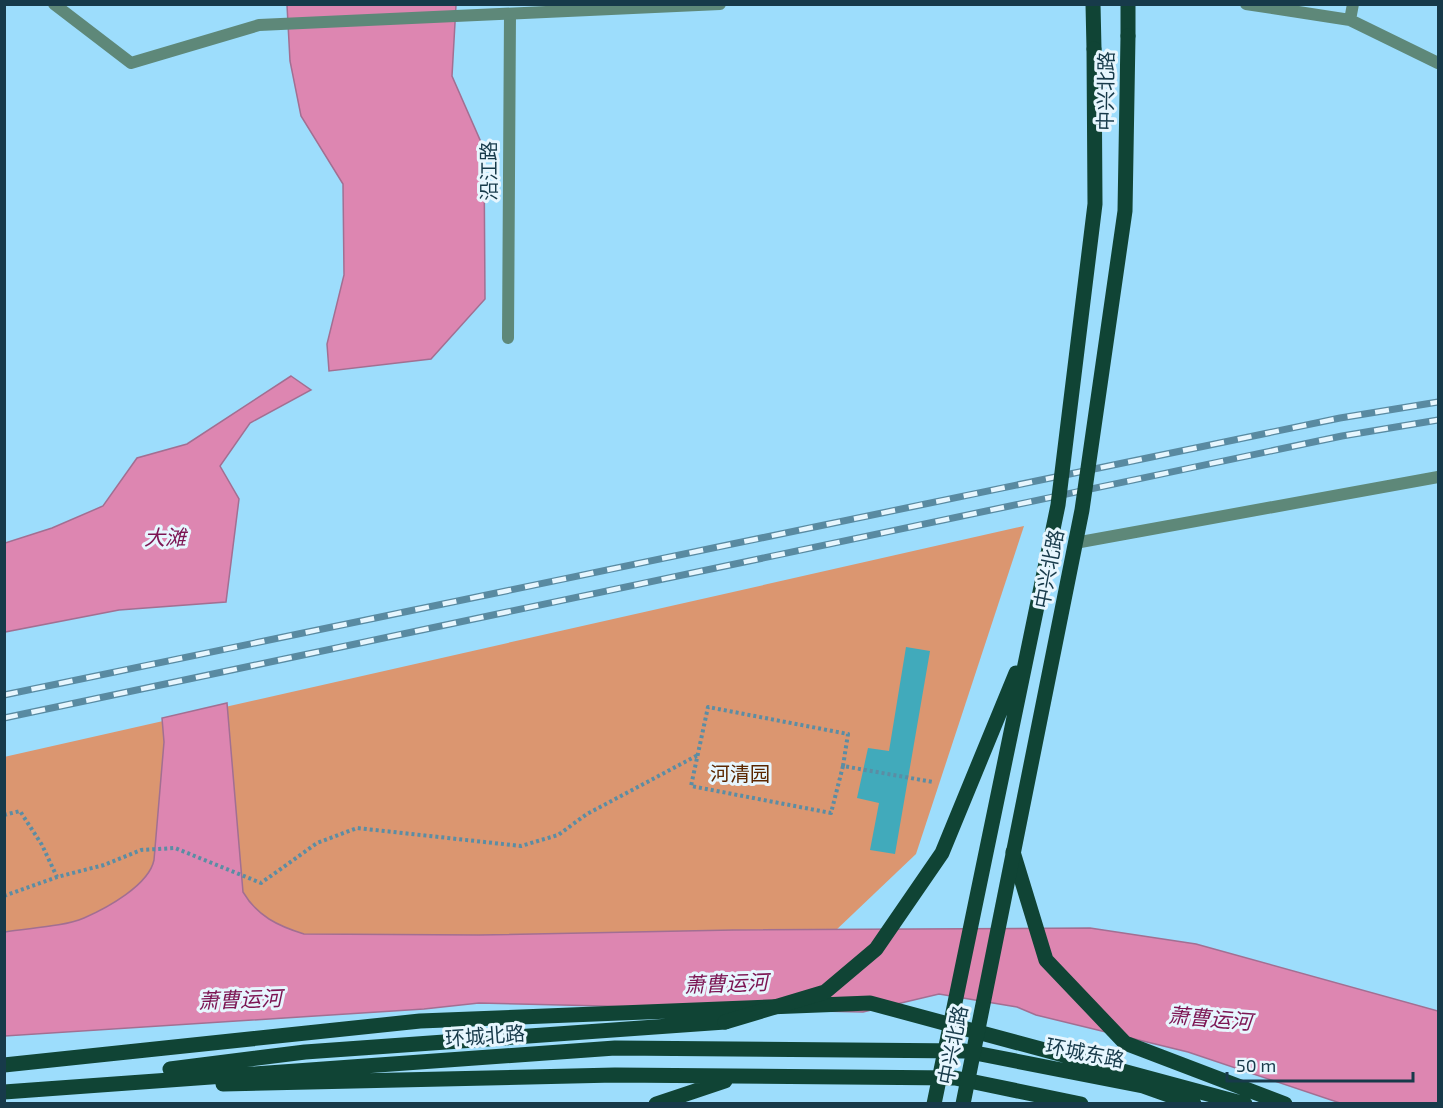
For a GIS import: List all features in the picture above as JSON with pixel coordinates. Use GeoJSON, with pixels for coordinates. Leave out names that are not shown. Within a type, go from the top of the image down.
{"type":"FeatureCollection","features":[{"type":"Feature","properties":{"kind":"main road","name":"中兴北路"},"geometry":{"type":"LineString","coordinates":[[934,1104],[1058,505],[1095,204],[1093,4]]}},
{"type":"Feature","properties":{"kind":"main road","name":"中兴北路"},"geometry":{"type":"LineString","coordinates":[[963,1104],[1075,543],[1125,211],[1128,4]]}},
{"type":"Feature","properties":{"kind":"main road"},"geometry":{"type":"LineString","coordinates":[[7,1091],[305,1052],[724,1022],[825,992],[876,949],[942,853],[1030,640]]}},
{"type":"Feature","properties":{"kind":"main road"},"geometry":{"type":"LineString","coordinates":[[1013,852],[1046,960],[1125,1043],[1285,1104]]}},
{"type":"Feature","properties":{"kind":"main road"},"geometry":{"type":"LineString","coordinates":[[4,1065],[420,1021],[870,1003],[1245,1104]]}},
{"type":"Feature","properties":{"kind":"main road","name":"环城北路"},"geometry":{"type":"LineString","coordinates":[[7,1091],[615,1048],[965,1051]]}},
{"type":"Feature","properties":{"kind":"main road","name":"环城东路"},"geometry":{"type":"LineString","coordinates":[[965,1051],[1143,1086],[1194,1104]]}},
{"type":"Feature","properties":{"kind":"main road","name":"环城北路"},"geometry":{"type":"LineString","coordinates":[[7,1091],[615,1075],[955,1078],[1081,1104]]}},
{"type":"Feature","properties":{"kind":"main road"},"geometry":{"type":"LineString","coordinates":[[656,1104],[738,1076]]}},
{"type":"Feature","properties":{"kind":"street"},"geometry":{"type":"LineString","coordinates":[[54,4],[131,63],[259,25],[470,15],[510,9],[720,4]]}},
{"type":"Feature","properties":{"kind":"street"},"geometry":{"type":"LineString","coordinates":[[1246,4],[1350,20],[1438,63]]}},
{"type":"Feature","properties":{"kind":"street"},"geometry":{"type":"LineString","coordinates":[[1350,20],[1353,4]]}},
{"type":"Feature","properties":{"kind":"street","name":"沿江路"},"geometry":{"type":"LineString","coordinates":[[508,338],[510,9]]}},
{"type":"Feature","properties":{"kind":"street"},"geometry":{"type":"LineString","coordinates":[[1075,543],[1438,477]]}},
{"type":"Feature","properties":{"kind":"path"},"geometry":{"type":"LineString","coordinates":[[708,707],[848,734],[843,766],[831,813],[691,786],[708,707]]}},
{"type":"Feature","properties":{"kind":"path"},"geometry":{"type":"LineString","coordinates":[[4,896],[104,865],[141,850],[175,848],[261,883],[317,843],[357,828],[521,846],[558,835],[587,814],[698,755]]}},
{"type":"Feature","properties":{"kind":"path"},"geometry":{"type":"LineString","coordinates":[[843,766],[933,782]]}},
{"type":"Feature","properties":{"kind":"path"},"geometry":{"type":"LineString","coordinates":[[4,815],[20,811],[42,845],[57,878]]}},
{"type":"Feature","properties":{"kind":"green space","name":"河清园"},"geometry":{"type":"Polygon","coordinates":[[[1024,526],[916,854],[813,952],[5,973],[4,757],[1024,526]]]}},
{"type":"Feature","properties":{"kind":"water"},"geometry":{"type":"Polygon","coordinates":[[[287,5],[456,5],[452,76],[484,149],[485,299],[431,359],[329,371],[327,344],[344,275],[343,184],[301,116],[290,61],[287,5]]]}},
{"type":"Feature","properties":{"kind":"water","name":"大滩"},"geometry":{"type":"Polygon","coordinates":[[[291,376],[311,390],[250,423],[220,466],[239,499],[226,602],[119,610],[5,632],[5,543],[52,528],[103,506],[137,458],[187,444],[291,376]]]}},
{"type":"Feature","properties":{"kind":"water","name":"萧曹运河"},"geometry":{"type":"Polygon","coordinates":[[[227,703],[243,892],[262,914],[294,931],[304,934],[479,935],[733,930],[1090,928],[1196,944],[1438,1011],[1438,1103],[1340,1103],[1188,1052],[1036,1015],[1017,1007],[939,994],[863,1012],[479,1003],[424,1009],[5,1036],[5,932],[56,925],[84,918],[115,902],[136,887],[154,860],[164,742],[162,718],[227,703]]]}},
{"type":"Feature","properties":{"kind":"building"},"geometry":{"type":"Polygon","coordinates":[[[906,647],[930,651],[895,854],[870,850],[879,803],[857,798],[868,748],[889,751],[906,647]]]}},
{"type":"Feature","properties":{"kind":"railway"},"geometry":{"type":"LineString","coordinates":[[4,695],[1340,418],[1438,402]]}},
{"type":"Feature","properties":{"kind":"railway"},"geometry":{"type":"LineString","coordinates":[[4,718],[1342,436],[1438,420]]}}]}
